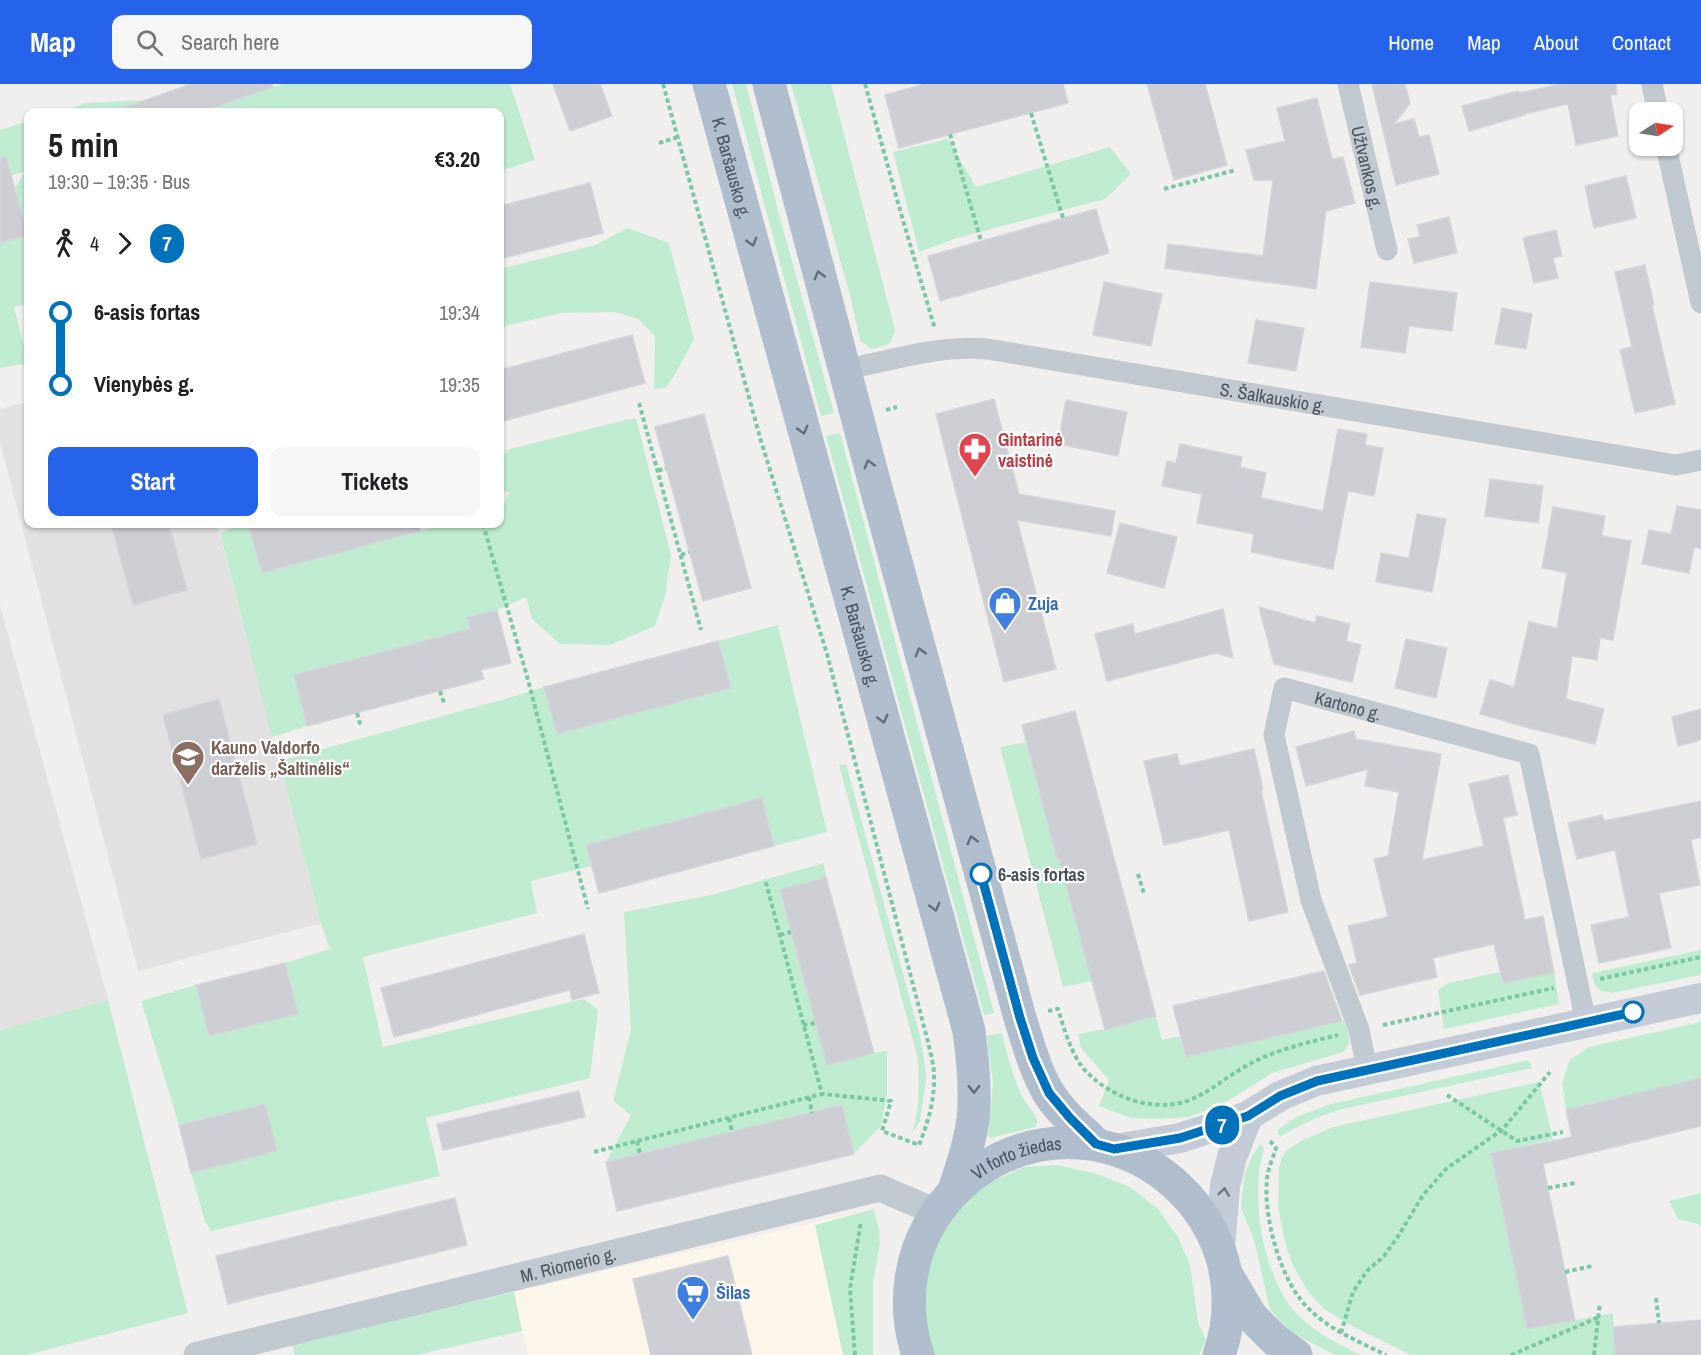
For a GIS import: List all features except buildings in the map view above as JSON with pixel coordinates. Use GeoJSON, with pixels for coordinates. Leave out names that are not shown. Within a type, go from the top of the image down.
{"type":"FeatureCollection","features":[{"type":"Feature","properties":{"kind":"main road","name":"K. Baršausko g."},"geometry":{"type":"LineString","coordinates":[[709,84],[969,1031],[975,1091],[973,1120],[966,1154],[945,1201]]}},
{"type":"Feature","properties":{"kind":"main road"},"geometry":{"type":"LineString","coordinates":[[769,84],[844,370],[1023,1028],[1033,1058],[1049,1093],[1070,1118],[1105,1147],[1180,1138],[1248,1116],[1280,1096],[1307,1085],[1367,1069],[1701,998]]}},
{"type":"Feature","properties":{"kind":"main road"},"geometry":{"type":"LineString","coordinates":[[1248,1116],[1232,1157],[1225,1186],[1223,1261],[1251,1316],[1275,1340],[1296,1355]]}},
{"type":"Feature","properties":{"kind":"main road","name":"VI forto žiedas"},"geometry":{"type":"LineString","coordinates":[[918,1355],[910,1322],[909,1293],[913,1264],[922,1238],[945,1201],[974,1173],[988,1164],[1019,1150],[1044,1144],[1070,1142],[1105,1147],[1143,1160],[1168,1177],[1190,1198],[1207,1222],[1223,1261],[1228,1297],[1228,1321],[1219,1355]]}},
{"type":"Feature","properties":{"kind":"main road"},"geometry":{"type":"LineString","coordinates":[[899,1355],[910,1322]]}},
{"type":"Feature","properties":{"kind":"street","name":"Užtvankos g."},"geometry":{"type":"LineString","coordinates":[[1348,84],[1387,250]]}},
{"type":"Feature","properties":{"kind":"street"},"geometry":{"type":"LineString","coordinates":[[1652,84],[1656,102]]}},
{"type":"Feature","properties":{"kind":"street"},"geometry":{"type":"LineString","coordinates":[[1668,156],[1701,303]]}},
{"type":"Feature","properties":{"kind":"street","name":"S. Šalkauskio g."},"geometry":{"type":"LineString","coordinates":[[844,370],[941,350],[965,347],[987,349],[1676,465],[1701,459]]}},
{"type":"Feature","properties":{"kind":"street","name":"Kartono g."},"geometry":{"type":"LineString","coordinates":[[1367,1069],[1359,1030],[1311,900],[1274,735],[1284,688],[1529,754],[1586,1022]]}},
{"type":"Feature","properties":{"kind":"street","name":"M. Riomerio g."},"geometry":{"type":"LineString","coordinates":[[197,1355],[880,1188],[945,1201]]}},
{"type":"Feature","properties":{"kind":"path"},"geometry":{"type":"LineString","coordinates":[[594,1152],[822,1094],[891,1101],[882,1131],[919,1145],[933,1101],[934,1073],[928,1042],[827,654],[762,441],[663,84]]}},
{"type":"Feature","properties":{"kind":"path"},"geometry":{"type":"LineString","coordinates":[[866,84],[941,350]]}},
{"type":"Feature","properties":{"kind":"path"},"geometry":{"type":"LineString","coordinates":[[1031,113],[1063,218]]}},
{"type":"Feature","properties":{"kind":"path"},"geometry":{"type":"LineString","coordinates":[[950,134],[981,241]]}},
{"type":"Feature","properties":{"kind":"path"},"geometry":{"type":"LineString","coordinates":[[659,142],[678,137]]}},
{"type":"Feature","properties":{"kind":"path"},"geometry":{"type":"LineString","coordinates":[[1164,189],[1236,170]]}},
{"type":"Feature","properties":{"kind":"path"},"geometry":{"type":"LineString","coordinates":[[639,403],[701,630]]}},
{"type":"Feature","properties":{"kind":"path"},"geometry":{"type":"LineString","coordinates":[[657,471],[666,468]]}},
{"type":"Feature","properties":{"kind":"path"},"geometry":{"type":"LineString","coordinates":[[484,528],[528,680],[588,909]]}},
{"type":"Feature","properties":{"kind":"path"},"geometry":{"type":"LineString","coordinates":[[681,555],[689,552]]}},
{"type":"Feature","properties":{"kind":"path"},"geometry":{"type":"LineString","coordinates":[[440,691],[444,703]]}},
{"type":"Feature","properties":{"kind":"path"},"geometry":{"type":"LineString","coordinates":[[357,713],[361,727]]}},
{"type":"Feature","properties":{"kind":"path"},"geometry":{"type":"LineString","coordinates":[[1138,874],[1144,894]]}},
{"type":"Feature","properties":{"kind":"path"},"geometry":{"type":"LineString","coordinates":[[765,879],[822,1094]]}},
{"type":"Feature","properties":{"kind":"path"},"geometry":{"type":"LineString","coordinates":[[780,935],[791,932]]}},
{"type":"Feature","properties":{"kind":"path"},"geometry":{"type":"LineString","coordinates":[[1058,1008],[1069,1043],[1083,1067],[1097,1081],[1115,1093],[1135,1101],[1160,1106],[1187,1101],[1221,1083],[1245,1066],[1298,1045],[1701,957]]}},
{"type":"Feature","properties":{"kind":"path"},"geometry":{"type":"LineString","coordinates":[[803,1026],[816,1023]]}},
{"type":"Feature","properties":{"kind":"path"},"geometry":{"type":"LineString","coordinates":[[1341,1333],[1353,1292],[1367,1271],[1384,1256],[1397,1238],[1422,1195],[1447,1168],[1502,1130],[1550,1072]]}},
{"type":"Feature","properties":{"kind":"path"},"geometry":{"type":"LineString","coordinates":[[1447,1095],[1517,1141],[1563,1132]]}},
{"type":"Feature","properties":{"kind":"path"},"geometry":{"type":"LineString","coordinates":[[809,1097],[812,1113]]}},
{"type":"Feature","properties":{"kind":"path"},"geometry":{"type":"LineString","coordinates":[[729,1118],[732,1132]]}},
{"type":"Feature","properties":{"kind":"path"},"geometry":{"type":"LineString","coordinates":[[637,1141],[640,1154]]}},
{"type":"Feature","properties":{"kind":"path"},"geometry":{"type":"LineString","coordinates":[[1276,1148],[1267,1176],[1266,1206],[1283,1269],[1295,1292],[1311,1311],[1341,1333],[1386,1355]]}},
{"type":"Feature","properties":{"kind":"path"},"geometry":{"type":"LineString","coordinates":[[1548,1188],[1575,1183]]}},
{"type":"Feature","properties":{"kind":"path"},"geometry":{"type":"LineString","coordinates":[[855,1355],[850,1289],[866,1191]]}},
{"type":"Feature","properties":{"kind":"path"},"geometry":{"type":"LineString","coordinates":[[1565,1272],[1592,1266]]}},
{"type":"Feature","properties":{"kind":"path"},"geometry":{"type":"LineString","coordinates":[[1656,1298],[1659,1323]]}},
{"type":"Feature","properties":{"kind":"path"},"geometry":{"type":"LineString","coordinates":[[1594,1355],[1600,1303]]}},
{"type":"Feature","properties":{"kind":"path"},"geometry":{"type":"LineString","coordinates":[[1511,1355],[1599,1317]]}},
{"type":"Feature","properties":{"kind":"shaded area","name":"Kauno Valdorfo darželis „Šaltinėlis“"},"geometry":{"type":"Polygon","coordinates":[[[24,403],[24,528],[218,528],[321,923],[138,971],[0,442],[0,409],[24,403]]]}},
{"type":"Feature","properties":{"kind":"shaded area"},"geometry":{"type":"Polygon","coordinates":[[[0,605],[108,1000],[0,1030],[0,605]]]}},
{"type":"Feature","properties":{"kind":"shaded area"},"geometry":{"type":"Polygon","coordinates":[[[874,1209],[880,1243],[873,1282],[873,1355],[528,1355],[514,1292],[874,1209]]]}},
{"type":"Feature","properties":{"kind":"green space"},"geometry":{"type":"Polygon","coordinates":[[[282,84],[510,84],[535,160],[504,170],[504,108],[213,108],[282,84]]]}},
{"type":"Feature","properties":{"kind":"green space"},"geometry":{"type":"Polygon","coordinates":[[[732,84],[746,84],[834,413],[821,416],[732,84]]]}},
{"type":"Feature","properties":{"kind":"green space"},"geometry":{"type":"Polygon","coordinates":[[[791,84],[831,84],[895,330],[890,342],[884,346],[871,349],[860,340],[851,299],[791,84]]]}},
{"type":"Feature","properties":{"kind":"green space"},"geometry":{"type":"Polygon","coordinates":[[[147,100],[150,108],[70,108],[87,103],[147,100]]]}},
{"type":"Feature","properties":{"kind":"green space"},"geometry":{"type":"Polygon","coordinates":[[[24,122],[24,172],[0,178],[0,130],[24,122]]]}},
{"type":"Feature","properties":{"kind":"green space"},"geometry":{"type":"Polygon","coordinates":[[[948,139],[976,187],[1110,147],[1131,174],[1105,199],[957,238],[919,252],[893,152],[948,139]]]}},
{"type":"Feature","properties":{"kind":"green space"},"geometry":{"type":"Polygon","coordinates":[[[24,174],[24,220],[15,188],[24,174]]]}},
{"type":"Feature","properties":{"kind":"green space"},"geometry":{"type":"Polygon","coordinates":[[[628,228],[669,243],[694,339],[666,388],[654,389],[655,336],[638,319],[614,312],[561,313],[504,327],[504,268],[595,245],[628,228]]]}},
{"type":"Feature","properties":{"kind":"green space"},"geometry":{"type":"Polygon","coordinates":[[[24,235],[24,304],[14,307],[24,347],[24,364],[0,368],[0,243],[24,235]]]}},
{"type":"Feature","properties":{"kind":"green space"},"geometry":{"type":"Polygon","coordinates":[[[636,418],[671,555],[665,596],[655,626],[610,645],[560,644],[532,619],[526,597],[497,610],[467,617],[470,629],[295,675],[307,726],[272,737],[220,533],[233,528],[249,528],[262,573],[430,528],[504,528],[504,504],[509,492],[504,492],[504,455],[510,449],[636,418]]]}},
{"type":"Feature","properties":{"kind":"green space"},"geometry":{"type":"Polygon","coordinates":[[[840,433],[994,1013],[984,1015],[826,436],[840,433]]]}},
{"type":"Feature","properties":{"kind":"green space"},"geometry":{"type":"Polygon","coordinates":[[[778,625],[827,832],[774,846],[761,798],[586,845],[591,866],[531,881],[537,913],[363,957],[383,1047],[583,999],[598,1009],[590,1078],[426,1118],[440,1176],[211,1231],[205,1221],[191,1173],[276,1151],[265,1104],[179,1125],[141,1001],[196,985],[209,1036],[298,1014],[285,963],[330,949],[321,923],[279,761],[544,687],[557,734],[730,689],[718,641],[778,625]]]}},
{"type":"Feature","properties":{"kind":"green space"},"geometry":{"type":"Polygon","coordinates":[[[1026,742],[1057,859],[1111,845],[1092,981],[1063,987],[1000,747],[1026,742]]]}},
{"type":"Feature","properties":{"kind":"green space"},"geometry":{"type":"Polygon","coordinates":[[[846,764],[920,1036],[926,1080],[920,1121],[912,1133],[918,1105],[918,1059],[839,765],[846,764]]]}},
{"type":"Feature","properties":{"kind":"green space"},"geometry":{"type":"Polygon","coordinates":[[[824,863],[826,877],[780,890],[827,1065],[887,1051],[887,1095],[881,1126],[854,1154],[842,1105],[606,1162],[631,1115],[613,1101],[631,1029],[624,912],[711,895],[824,863]]]}},
{"type":"Feature","properties":{"kind":"green space"},"geometry":{"type":"Polygon","coordinates":[[[1701,950],[1701,975],[1612,993],[1599,990],[1594,982],[1592,973],[1701,950]]]}},
{"type":"Feature","properties":{"kind":"green space"},"geometry":{"type":"Polygon","coordinates":[[[1500,972],[1503,983],[1554,973],[1559,1004],[1444,1029],[1438,990],[1448,983],[1500,972]]]}},
{"type":"Feature","properties":{"kind":"green space"},"geometry":{"type":"Polygon","coordinates":[[[108,1000],[188,1313],[27,1355],[0,1355],[0,1030],[108,1000]]]}},
{"type":"Feature","properties":{"kind":"green space"},"geometry":{"type":"Polygon","coordinates":[[[1156,1016],[1162,1040],[1180,1036],[1186,1057],[1344,1020],[1349,1041],[1343,1052],[1272,1073],[1220,1106],[1188,1117],[1131,1118],[1099,1106],[1109,1080],[1081,1048],[1078,1034],[1156,1016]]]}},
{"type":"Feature","properties":{"kind":"green space"},"geometry":{"type":"Polygon","coordinates":[[[1701,1022],[1701,1078],[1566,1110],[1562,1083],[1570,1060],[1589,1047],[1701,1022]]]}},
{"type":"Feature","properties":{"kind":"green space"},"geometry":{"type":"Polygon","coordinates":[[[1002,1033],[1018,1086],[1038,1123],[1035,1127],[990,1138],[988,1135],[993,1084],[987,1036],[1002,1033]]]}},
{"type":"Feature","properties":{"kind":"green space"},"geometry":{"type":"Polygon","coordinates":[[[1529,1060],[1532,1068],[1338,1110],[1280,1137],[1277,1130],[1296,1117],[1331,1104],[1529,1060]]]}},
{"type":"Feature","properties":{"kind":"green space"},"geometry":{"type":"Polygon","coordinates":[[[1539,1082],[1553,1139],[1491,1153],[1527,1329],[1613,1313],[1615,1355],[1411,1355],[1352,1326],[1324,1309],[1309,1293],[1293,1266],[1284,1239],[1278,1206],[1279,1168],[1282,1157],[1288,1149],[1333,1127],[1539,1082]]]}},
{"type":"Feature","properties":{"kind":"green space"},"geometry":{"type":"Polygon","coordinates":[[[1261,1144],[1264,1149],[1258,1189],[1262,1234],[1267,1256],[1284,1296],[1295,1312],[1310,1326],[1361,1355],[1335,1355],[1291,1332],[1270,1310],[1254,1240],[1241,1208],[1244,1176],[1252,1156],[1261,1144]]]}},
{"type":"Feature","properties":{"kind":"green space"},"geometry":{"type":"Polygon","coordinates":[[[1057,1165],[1097,1174],[1130,1187],[1158,1209],[1178,1237],[1190,1265],[1198,1322],[1206,1340],[1199,1355],[932,1355],[924,1318],[924,1278],[936,1239],[958,1205],[989,1183],[1024,1167],[1057,1165]]]}},
{"type":"Feature","properties":{"kind":"green space"},"geometry":{"type":"Polygon","coordinates":[[[1701,1193],[1701,1225],[1678,1219],[1669,1201],[1701,1193]]]}},
{"type":"Feature","properties":{"kind":"green space"},"geometry":{"type":"Polygon","coordinates":[[[874,1209],[880,1243],[873,1282],[873,1355],[843,1355],[815,1225],[874,1209]]]}},
{"type":"Feature","properties":{"kind":"green space"},"geometry":{"type":"Polygon","coordinates":[[[514,1292],[522,1331],[416,1355],[295,1355],[292,1344],[514,1292]]]}},
{"type":"Feature","properties":{"kind":"bus line","name":"7"},"geometry":{"type":"LineString","coordinates":[[981,874],[1020,1018],[1033,1058],[1049,1093],[1096,1144],[1114,1149],[1180,1138],[1204,1131],[1248,1116],[1280,1096],[1317,1081],[1633,1012]]}},
{"type":"Feature","properties":{"kind":"place","name":"Gintarinė vaistinė"},"geometry":{"type":"Point","coordinates":[975,478]}},
{"type":"Feature","properties":{"kind":"place","name":"Zuja"},"geometry":{"type":"Point","coordinates":[1005,632]}},
{"type":"Feature","properties":{"kind":"place","name":"Kauno Valdorfo darželis „Šaltinėlis“"},"geometry":{"type":"Point","coordinates":[188,786]}},
{"type":"Feature","properties":{"kind":"place","name":"6-asis fortas"},"geometry":{"type":"Point","coordinates":[981,874]}},
{"type":"Feature","properties":{"kind":"place","name":"Šilas"},"geometry":{"type":"Point","coordinates":[693,1321]}}]}
